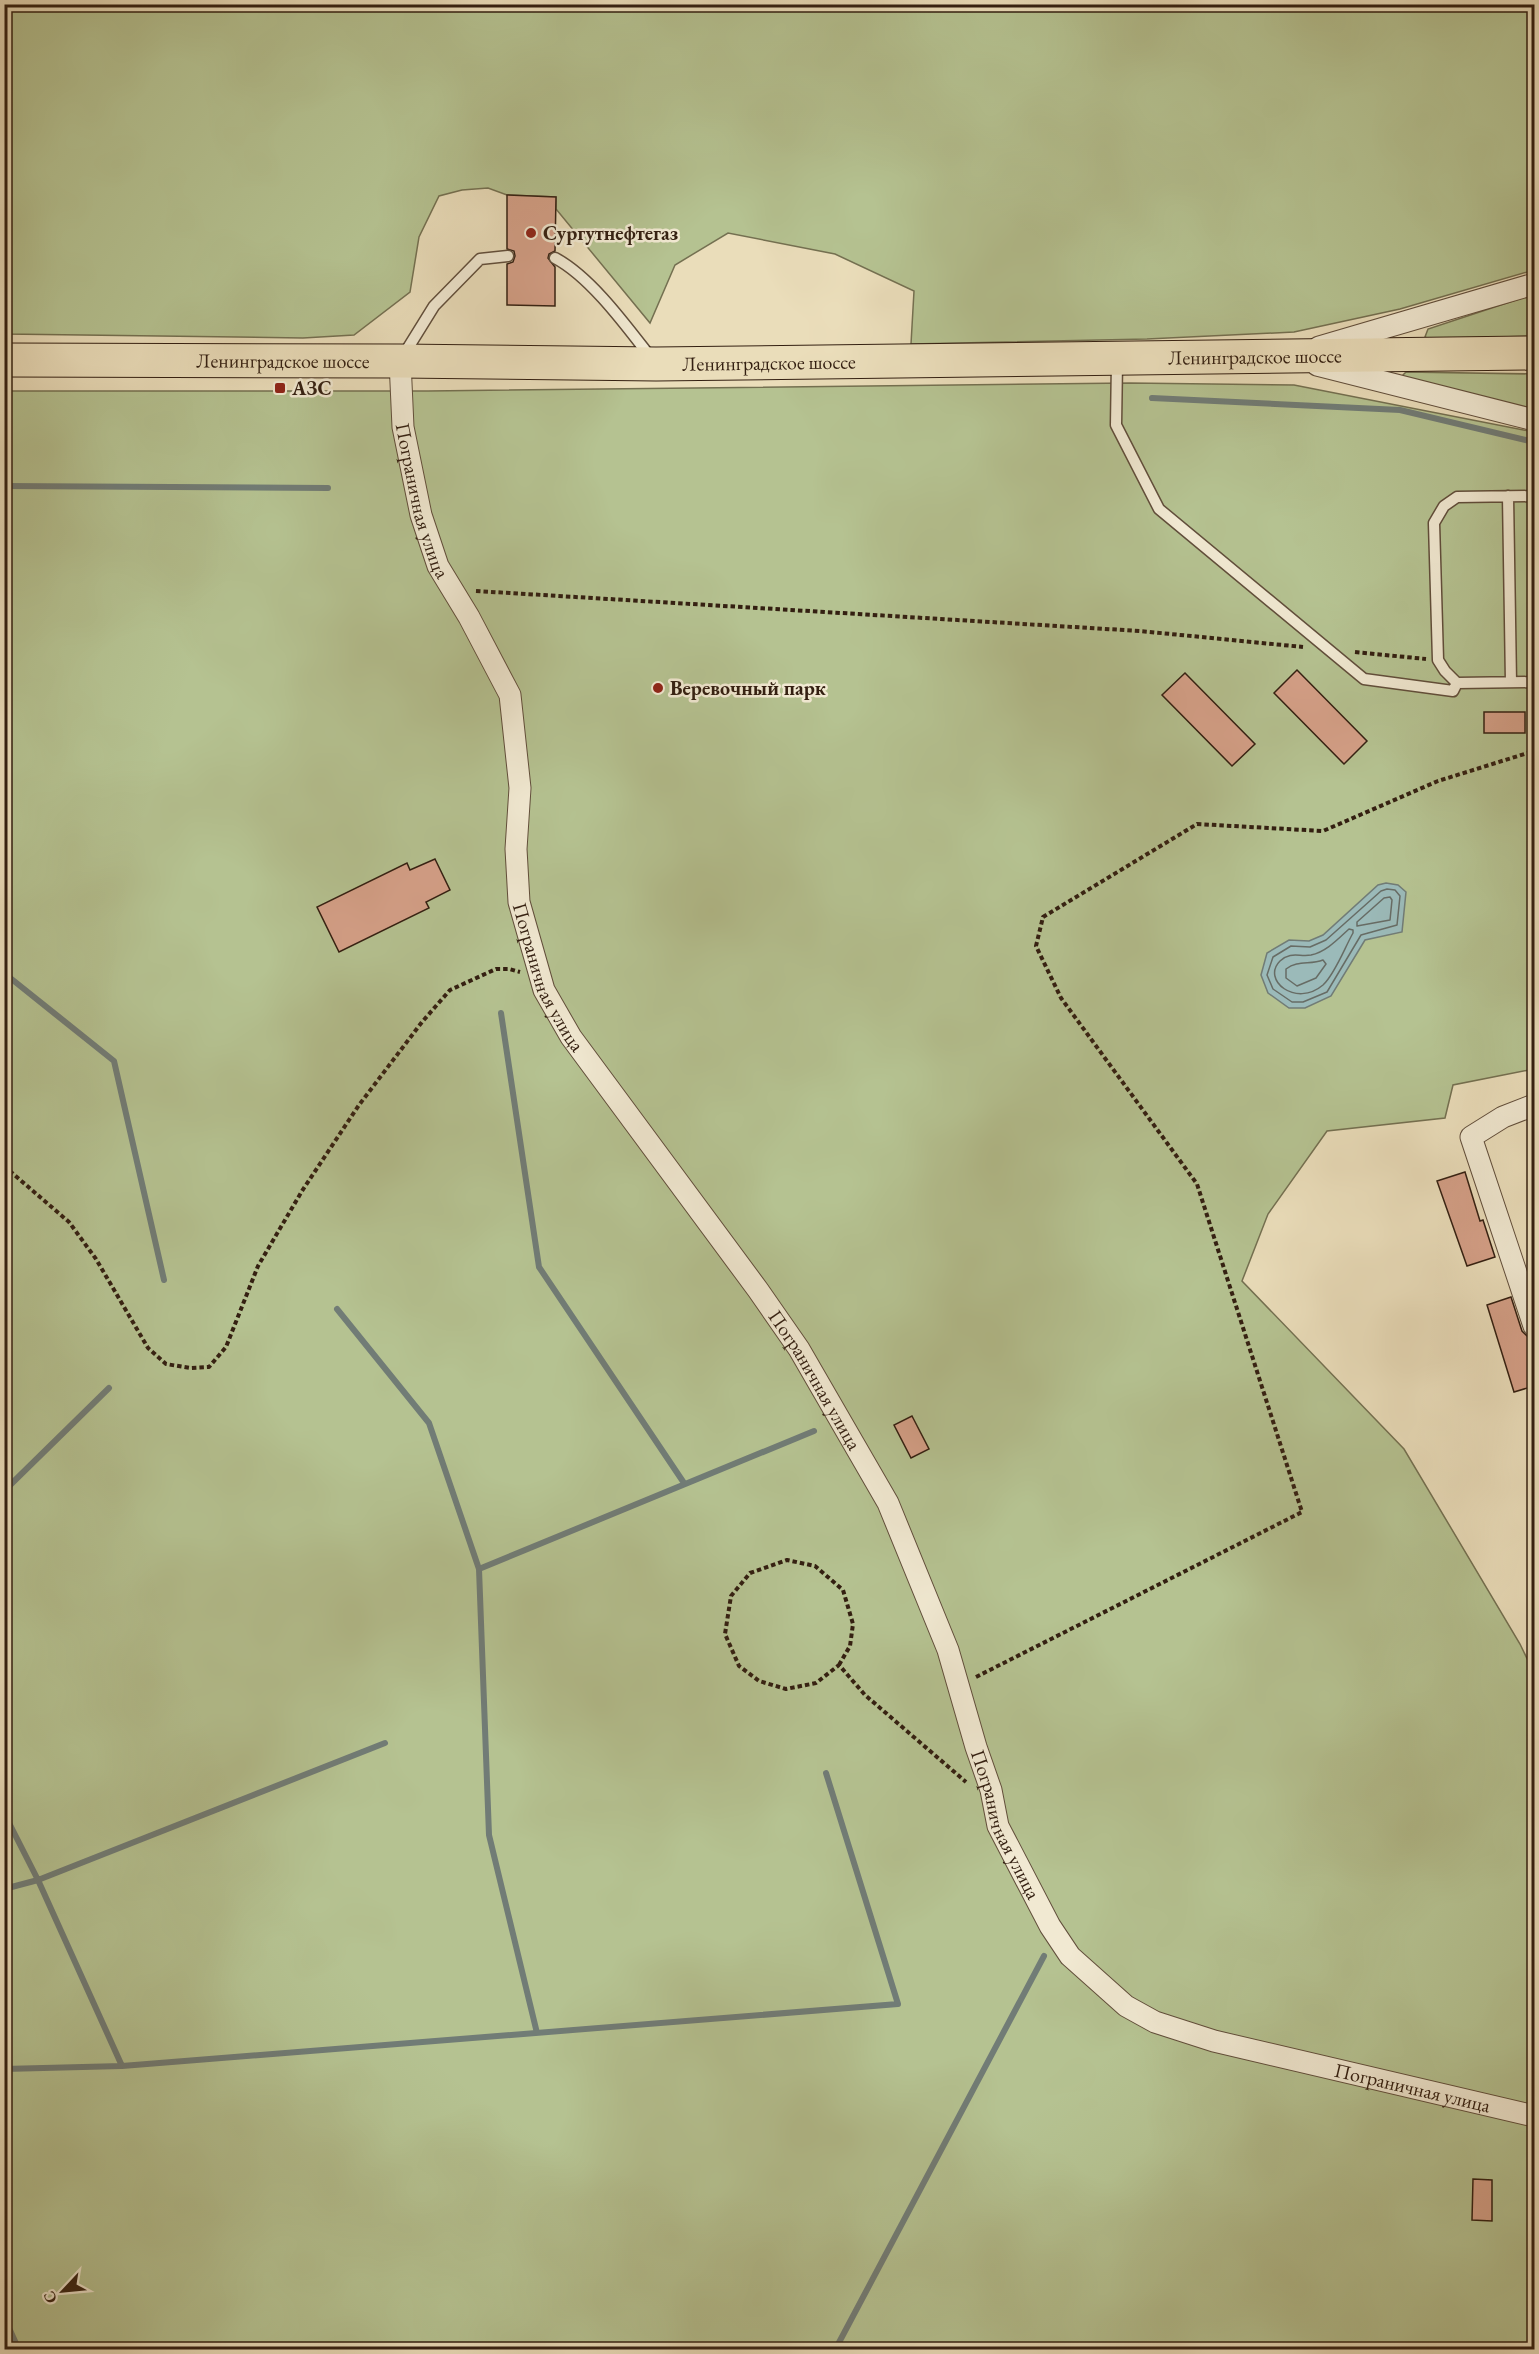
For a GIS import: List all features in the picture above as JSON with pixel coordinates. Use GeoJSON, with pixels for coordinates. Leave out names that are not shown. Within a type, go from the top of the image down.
{"type":"FeatureCollection","features":[{"type":"Feature","properties":{"kind":"highway","name":"Ленинградское шоссе"},"geometry":{"type":"LineString","coordinates":[[4,360],[656,364],[1534,353]]}},
{"type":"Feature","properties":{"kind":"street"},"geometry":{"type":"LineString","coordinates":[[1284,357],[1534,284]]}},
{"type":"Feature","properties":{"kind":"street"},"geometry":{"type":"LineString","coordinates":[[1284,357],[1534,420]]}},
{"type":"Feature","properties":{"kind":"street","name":"Пограничная улица"},"geometry":{"type":"LineString","coordinates":[[400,361],[403,427],[418,504],[438,566],[469,617],[510,695],[520,788],[515,871],[519,902],[544,990],[571,1037],[758,1290],[825,1392],[888,1503],[932,1606],[960,1686],[976,1747],[991,1790],[998,1826],[1050,1926],[1070,1956],[1126,2006],[1155,2022],[1214,2041],[1534,2116]]}},
{"type":"Feature","properties":{"kind":"street"},"geometry":{"type":"LineString","coordinates":[[1534,1105],[1503,1118],[1471,1137],[1534,1326]]}},
{"type":"Feature","properties":{"kind":"lane"},"geometry":{"type":"LineString","coordinates":[[400,361],[434,306],[480,259],[507,256]]}},
{"type":"Feature","properties":{"kind":"lane"},"geometry":{"type":"LineString","coordinates":[[555,258],[570,266],[619,318],[656,364]]}},
{"type":"Feature","properties":{"kind":"lane"},"geometry":{"type":"LineString","coordinates":[[1117,359],[1116,426],[1159,509],[1364,679],[1453,691],[1457,683]]}},
{"type":"Feature","properties":{"kind":"lane"},"geometry":{"type":"LineString","coordinates":[[1508,496],[1511,682]]}},
{"type":"Feature","properties":{"kind":"lane"},"geometry":{"type":"LineString","coordinates":[[1534,496],[1457,497],[1444,506],[1434,523],[1438,660],[1457,683],[1534,682]]}},
{"type":"Feature","properties":{"kind":"path"},"geometry":{"type":"LineString","coordinates":[[452,590],[1140,632],[1312,648]]}},
{"type":"Feature","properties":{"kind":"path"},"geometry":{"type":"LineString","coordinates":[[1346,651],[1438,660]]}},
{"type":"Feature","properties":{"kind":"path"},"geometry":{"type":"LineString","coordinates":[[960,1686],[1302,1512],[1197,1184],[1061,998],[1036,946],[1043,917],[1197,824],[1323,831],[1438,782],[1534,751]]}},
{"type":"Feature","properties":{"kind":"path"},"geometry":{"type":"LineString","coordinates":[[4,1166],[69,1222],[96,1259],[148,1348],[166,1364],[190,1368],[209,1367],[226,1347],[258,1266],[302,1191],[359,1105],[422,1022],[450,990],[496,969],[509,969],[523,973],[544,990]]}},
{"type":"Feature","properties":{"kind":"path"},"geometry":{"type":"LineString","coordinates":[[787,1560],[814,1566],[843,1590],[853,1624],[850,1646],[839,1665],[816,1683],[786,1689],[759,1681],[739,1666],[724,1634],[731,1596],[750,1573],[787,1560]]}},
{"type":"Feature","properties":{"kind":"path"},"geometry":{"type":"LineString","coordinates":[[839,1665],[865,1695],[973,1788]]}},
{"type":"Feature","properties":{"kind":"green space"},"geometry":{"type":"Polygon","coordinates":[[[4,5],[1534,5],[1534,270],[1400,309],[1294,332],[1147,339],[911,344],[914,291],[835,254],[728,233],[675,265],[650,323],[556,209],[556,197],[507,195],[488,188],[462,190],[439,196],[419,237],[410,292],[354,335],[303,338],[5,334],[4,5]]]}},
{"type":"Feature","properties":{"kind":"green space"},"geometry":{"type":"Polygon","coordinates":[[[1534,294],[1534,336],[1429,339],[1425,337],[1428,329],[1534,294]]]}},
{"type":"Feature","properties":{"kind":"green space"},"geometry":{"type":"Polygon","coordinates":[[[1406,372],[1534,374],[1534,412],[1404,380],[1403,375],[1406,372]]]}},
{"type":"Feature","properties":{"kind":"green space"},"geometry":{"type":"Polygon","coordinates":[[[1130,383],[1294,385],[1534,432],[1534,1069],[1453,1085],[1445,1118],[1327,1131],[1268,1214],[1242,1281],[1404,1449],[1520,1644],[1534,1673],[1534,2349],[5,2349],[4,391],[428,391],[1130,383]]]}},
{"type":"Feature","properties":{"kind":"water"},"geometry":{"type":"Polygon","coordinates":[[[1386,883],[1398,885],[1406,892],[1402,932],[1365,940],[1331,996],[1305,1008],[1289,1008],[1268,993],[1261,975],[1267,953],[1289,940],[1309,941],[1323,935],[1378,885],[1386,883]]]}},
{"type":"Feature","properties":{"kind":"building","name":"Сургутнефтегаз"},"geometry":{"type":"Polygon","coordinates":[[[507,195],[556,197],[555,251],[549,254],[548,258],[555,267],[555,306],[507,305],[507,264],[513,262],[515,256],[514,251],[507,249],[507,195]]]}},
{"type":"Feature","properties":{"kind":"building"},"geometry":{"type":"Polygon","coordinates":[[[1297,670],[1367,741],[1344,764],[1274,693],[1297,670]]]}},
{"type":"Feature","properties":{"kind":"building"},"geometry":{"type":"Polygon","coordinates":[[[1185,673],[1255,744],[1232,766],[1162,695],[1185,673]]]}},
{"type":"Feature","properties":{"kind":"building"},"geometry":{"type":"Polygon","coordinates":[[[1484,712],[1525,712],[1525,733],[1484,733],[1484,712]]]}},
{"type":"Feature","properties":{"kind":"building"},"geometry":{"type":"Polygon","coordinates":[[[435,859],[450,890],[426,902],[429,908],[339,952],[317,907],[407,863],[410,870],[435,859]]]}},
{"type":"Feature","properties":{"kind":"building"},"geometry":{"type":"Polygon","coordinates":[[[1465,1172],[1480,1221],[1483,1220],[1495,1257],[1467,1266],[1437,1181],[1465,1172]]]}},
{"type":"Feature","properties":{"kind":"building"},"geometry":{"type":"Polygon","coordinates":[[[1511,1297],[1522,1331],[1531,1344],[1534,1343],[1534,1386],[1514,1392],[1487,1305],[1511,1297]]]}},
{"type":"Feature","properties":{"kind":"building"},"geometry":{"type":"Polygon","coordinates":[[[912,1416],[929,1449],[911,1458],[894,1425],[912,1416]]]}},
{"type":"Feature","properties":{"kind":"building"},"geometry":{"type":"Polygon","coordinates":[[[1473,2179],[1492,2180],[1492,2221],[1472,2220],[1473,2179]]]}},
{"type":"Feature","properties":{"kind":"waterway"},"geometry":{"type":"LineString","coordinates":[[1152,398],[1400,410],[1534,442]]}},
{"type":"Feature","properties":{"kind":"waterway"},"geometry":{"type":"LineString","coordinates":[[4,486],[328,488]]}},
{"type":"Feature","properties":{"kind":"waterway"},"geometry":{"type":"LineString","coordinates":[[4,973],[114,1061],[164,1280]]}},
{"type":"Feature","properties":{"kind":"waterway"},"geometry":{"type":"LineString","coordinates":[[501,1013],[539,1267],[684,1483]]}},
{"type":"Feature","properties":{"kind":"waterway"},"geometry":{"type":"LineString","coordinates":[[337,1309],[429,1423],[479,1569],[489,1835],[537,2033]]}},
{"type":"Feature","properties":{"kind":"waterway"},"geometry":{"type":"LineString","coordinates":[[4,1491],[109,1388]]}},
{"type":"Feature","properties":{"kind":"waterway"},"geometry":{"type":"LineString","coordinates":[[479,1569],[814,1431]]}},
{"type":"Feature","properties":{"kind":"waterway"},"geometry":{"type":"LineString","coordinates":[[4,1889],[38,1880],[385,1743]]}},
{"type":"Feature","properties":{"kind":"waterway"},"geometry":{"type":"LineString","coordinates":[[4,2069],[122,2066],[898,2004],[826,1773]]}},
{"type":"Feature","properties":{"kind":"waterway"},"geometry":{"type":"LineString","coordinates":[[4,1813],[38,1880],[122,2066]]}},
{"type":"Feature","properties":{"kind":"waterway"},"geometry":{"type":"LineString","coordinates":[[835,2350],[1044,1956]]}},
{"type":"Feature","properties":{"kind":"waterway"},"geometry":{"type":"LineString","coordinates":[[4,2317],[19,2350]]}},
{"type":"Feature","properties":{"kind":"place","name":"Сургутнефтегаз"},"geometry":{"type":"Point","coordinates":[531,233]}},
{"type":"Feature","properties":{"kind":"place","name":"АЗС"},"geometry":{"type":"Point","coordinates":[280,388]}},
{"type":"Feature","properties":{"kind":"place","name":"Веревочный парк"},"geometry":{"type":"Point","coordinates":[658,688]}}]}
